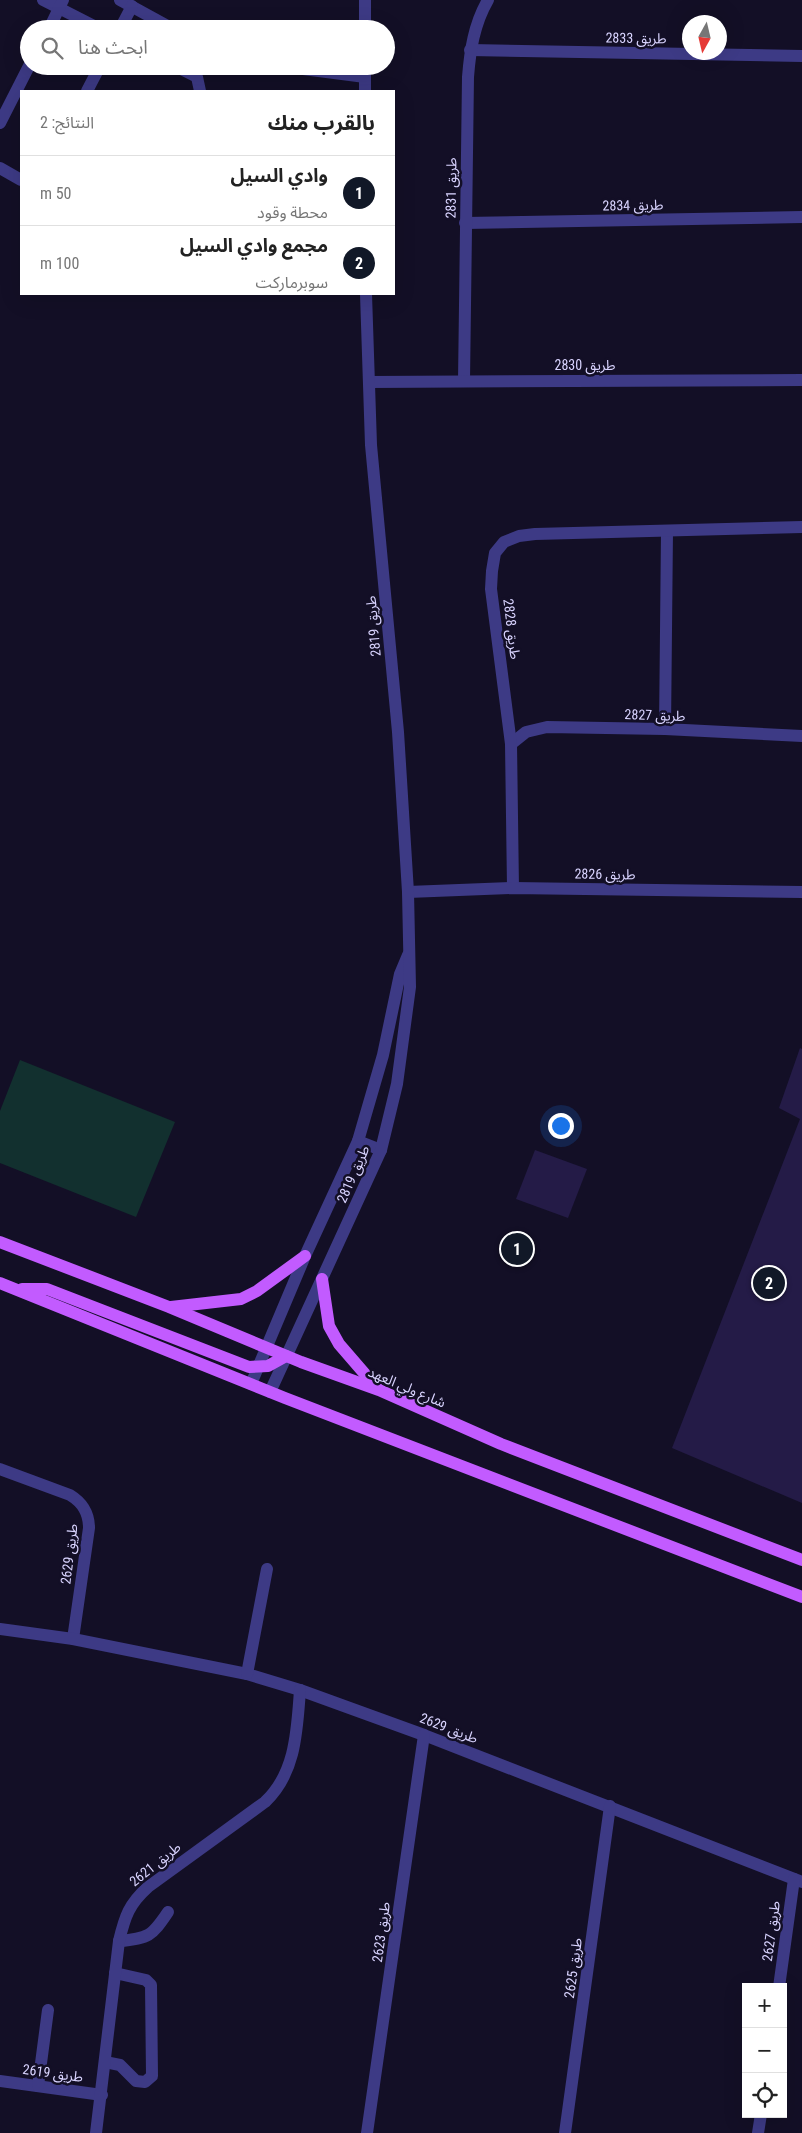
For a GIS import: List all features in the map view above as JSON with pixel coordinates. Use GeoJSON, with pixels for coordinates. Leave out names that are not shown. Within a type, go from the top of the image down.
{"type":"FeatureCollection","features":[{"type":"Feature","properties":{"kind":"main road","name":"شارع ولي العهد"},"geometry":{"type":"LineString","coordinates":[[0,1242],[169,1307],[286,1356],[379,1390],[501,1444],[802,1560]]}},
{"type":"Feature","properties":{"kind":"main road"},"geometry":{"type":"LineString","coordinates":[[169,1307],[240,1299],[257,1291],[305,1256]]}},
{"type":"Feature","properties":{"kind":"main road"},"geometry":{"type":"LineString","coordinates":[[322,1279],[329,1326],[338,1344],[379,1390]]}},
{"type":"Feature","properties":{"kind":"main road"},"geometry":{"type":"LineString","coordinates":[[0,1283],[270,1392],[802,1597]]}},
{"type":"Feature","properties":{"kind":"main road"},"geometry":{"type":"LineString","coordinates":[[17,1289],[47,1289],[240,1364],[258,1368],[278,1362],[286,1356]]}},
{"type":"Feature","properties":{"kind":"street"},"geometry":{"type":"LineString","coordinates":[[43,0],[61,4],[86,20]]}},
{"type":"Feature","properties":{"kind":"street"},"geometry":{"type":"LineString","coordinates":[[365,0],[365,20]]}},
{"type":"Feature","properties":{"kind":"street","name":"طريق 2831"},"geometry":{"type":"LineString","coordinates":[[464,381],[468,77],[470,50],[481,12],[488,0]]}},
{"type":"Feature","properties":{"kind":"street"},"geometry":{"type":"LineString","coordinates":[[122,20],[126,3],[157,20]]}},
{"type":"Feature","properties":{"kind":"street"},"geometry":{"type":"LineString","coordinates":[[53,20],[61,4]]}},
{"type":"Feature","properties":{"kind":"street","name":"طريق 2833"},"geometry":{"type":"LineString","coordinates":[[470,50],[802,56]]}},
{"type":"Feature","properties":{"kind":"street"},"geometry":{"type":"LineString","coordinates":[[0,123],[25,75]]}},
{"type":"Feature","properties":{"kind":"street"},"geometry":{"type":"LineString","coordinates":[[88,90],[95,75]]}},
{"type":"Feature","properties":{"kind":"street"},"geometry":{"type":"LineString","coordinates":[[193,75],[197,77],[200,90]]}},
{"type":"Feature","properties":{"kind":"street"},"geometry":{"type":"LineString","coordinates":[[365,75],[365,90]]}},
{"type":"Feature","properties":{"kind":"street"},"geometry":{"type":"LineString","coordinates":[[0,168],[20,179]]}},
{"type":"Feature","properties":{"kind":"street","name":"طريق 2834"},"geometry":{"type":"LineString","coordinates":[[465,223],[802,217]]}},
{"type":"Feature","properties":{"kind":"street","name":"طريق 2819"},"geometry":{"type":"LineString","coordinates":[[270,1392],[381,1150],[397,1084],[410,987],[408,892],[398,732],[371,445],[366,295]]}},
{"type":"Feature","properties":{"kind":"street","name":"طريق 2830"},"geometry":{"type":"LineString","coordinates":[[369,382],[802,380]]}},
{"type":"Feature","properties":{"kind":"street","name":"طريق 2828"},"geometry":{"type":"LineString","coordinates":[[513,888],[511,744],[491,589],[496,553],[504,542],[519,536],[802,527]]}},
{"type":"Feature","properties":{"kind":"street"},"geometry":{"type":"LineString","coordinates":[[665,729],[668,531]]}},
{"type":"Feature","properties":{"kind":"street","name":"طريق 2827"},"geometry":{"type":"LineString","coordinates":[[511,744],[526,732],[547,727],[665,729],[802,736]]}},
{"type":"Feature","properties":{"kind":"street","name":"طريق 2826"},"geometry":{"type":"LineString","coordinates":[[408,892],[513,888],[802,892]]}},
{"type":"Feature","properties":{"kind":"street","name":"طريق 2819"},"geometry":{"type":"LineString","coordinates":[[250,1384],[305,1256],[358,1141],[387,1041],[400,974],[408,955]]}},
{"type":"Feature","properties":{"kind":"street"},"geometry":{"type":"LineString","coordinates":[[374,1084],[397,1084]]}},
{"type":"Feature","properties":{"kind":"street"},"geometry":{"type":"LineString","coordinates":[[358,1141],[381,1150]]}},
{"type":"Feature","properties":{"kind":"street","name":"طريق 2629"},"geometry":{"type":"LineString","coordinates":[[0,1469],[70,1496],[77,1500],[87,1512],[89,1528],[73,1639]]}},
{"type":"Feature","properties":{"kind":"street"},"geometry":{"type":"LineString","coordinates":[[247,1674],[266,1569]]}},
{"type":"Feature","properties":{"kind":"street","name":"طريق 2629"},"geometry":{"type":"LineString","coordinates":[[0,1629],[73,1639],[247,1674],[300,1690],[610,1806],[798,1881]]}},
{"type":"Feature","properties":{"kind":"street","name":"طريق 2621"},"geometry":{"type":"LineString","coordinates":[[96,2133],[119,1941],[125,1914],[136,1898],[185,1858],[265,1802],[278,1790],[288,1771],[298,1723],[300,1690]]}},
{"type":"Feature","properties":{"kind":"street","name":"طريق 2623"},"geometry":{"type":"LineString","coordinates":[[367,2133],[424,1735]]}},
{"type":"Feature","properties":{"kind":"street","name":"طريق 2625"},"geometry":{"type":"LineString","coordinates":[[565,2133],[610,1806]]}},
{"type":"Feature","properties":{"kind":"street","name":"طريق 2627"},"geometry":{"type":"LineString","coordinates":[[779,1983],[798,1881]]}},
{"type":"Feature","properties":{"kind":"street"},"geometry":{"type":"LineString","coordinates":[[119,1941],[139,1940],[153,1934],[168,1912]]}},
{"type":"Feature","properties":{"kind":"street"},"geometry":{"type":"LineString","coordinates":[[106,2062],[120,2065],[136,2081],[145,2082],[152,2076],[151,1985],[146,1980],[116,1974]]}},
{"type":"Feature","properties":{"kind":"street"},"geometry":{"type":"LineString","coordinates":[[38,2086],[48,2010]]}},
{"type":"Feature","properties":{"kind":"street","name":"طريق 2619"},"geometry":{"type":"LineString","coordinates":[[0,2081],[102,2094]]}},
{"type":"Feature","properties":{"kind":"street"},"geometry":{"type":"LineString","coordinates":[[758,2133],[760,2118]]}},
{"type":"Feature","properties":{"kind":"green space"},"geometry":{"type":"Polygon","coordinates":[[[20,1060],[175,1122],[136,1217],[0,1163],[0,1111],[20,1060]]]}},
{"type":"Feature","properties":{"kind":"building"},"geometry":{"type":"Polygon","coordinates":[[[800,1048],[802,1049],[802,1503],[672,1448],[800,1119],[779,1108],[800,1048]]]}},
{"type":"Feature","properties":{"kind":"building"},"geometry":{"type":"Polygon","coordinates":[[[535,1150],[587,1169],[568,1218],[516,1199],[535,1150]]]}},
{"type":"Feature","properties":{"kind":"place","name":"وادي السيل"},"geometry":{"type":"Point","coordinates":[517,1249]}},
{"type":"Feature","properties":{"kind":"place","name":"مجمع وادي السيل"},"geometry":{"type":"Point","coordinates":[769,1283]}}]}
